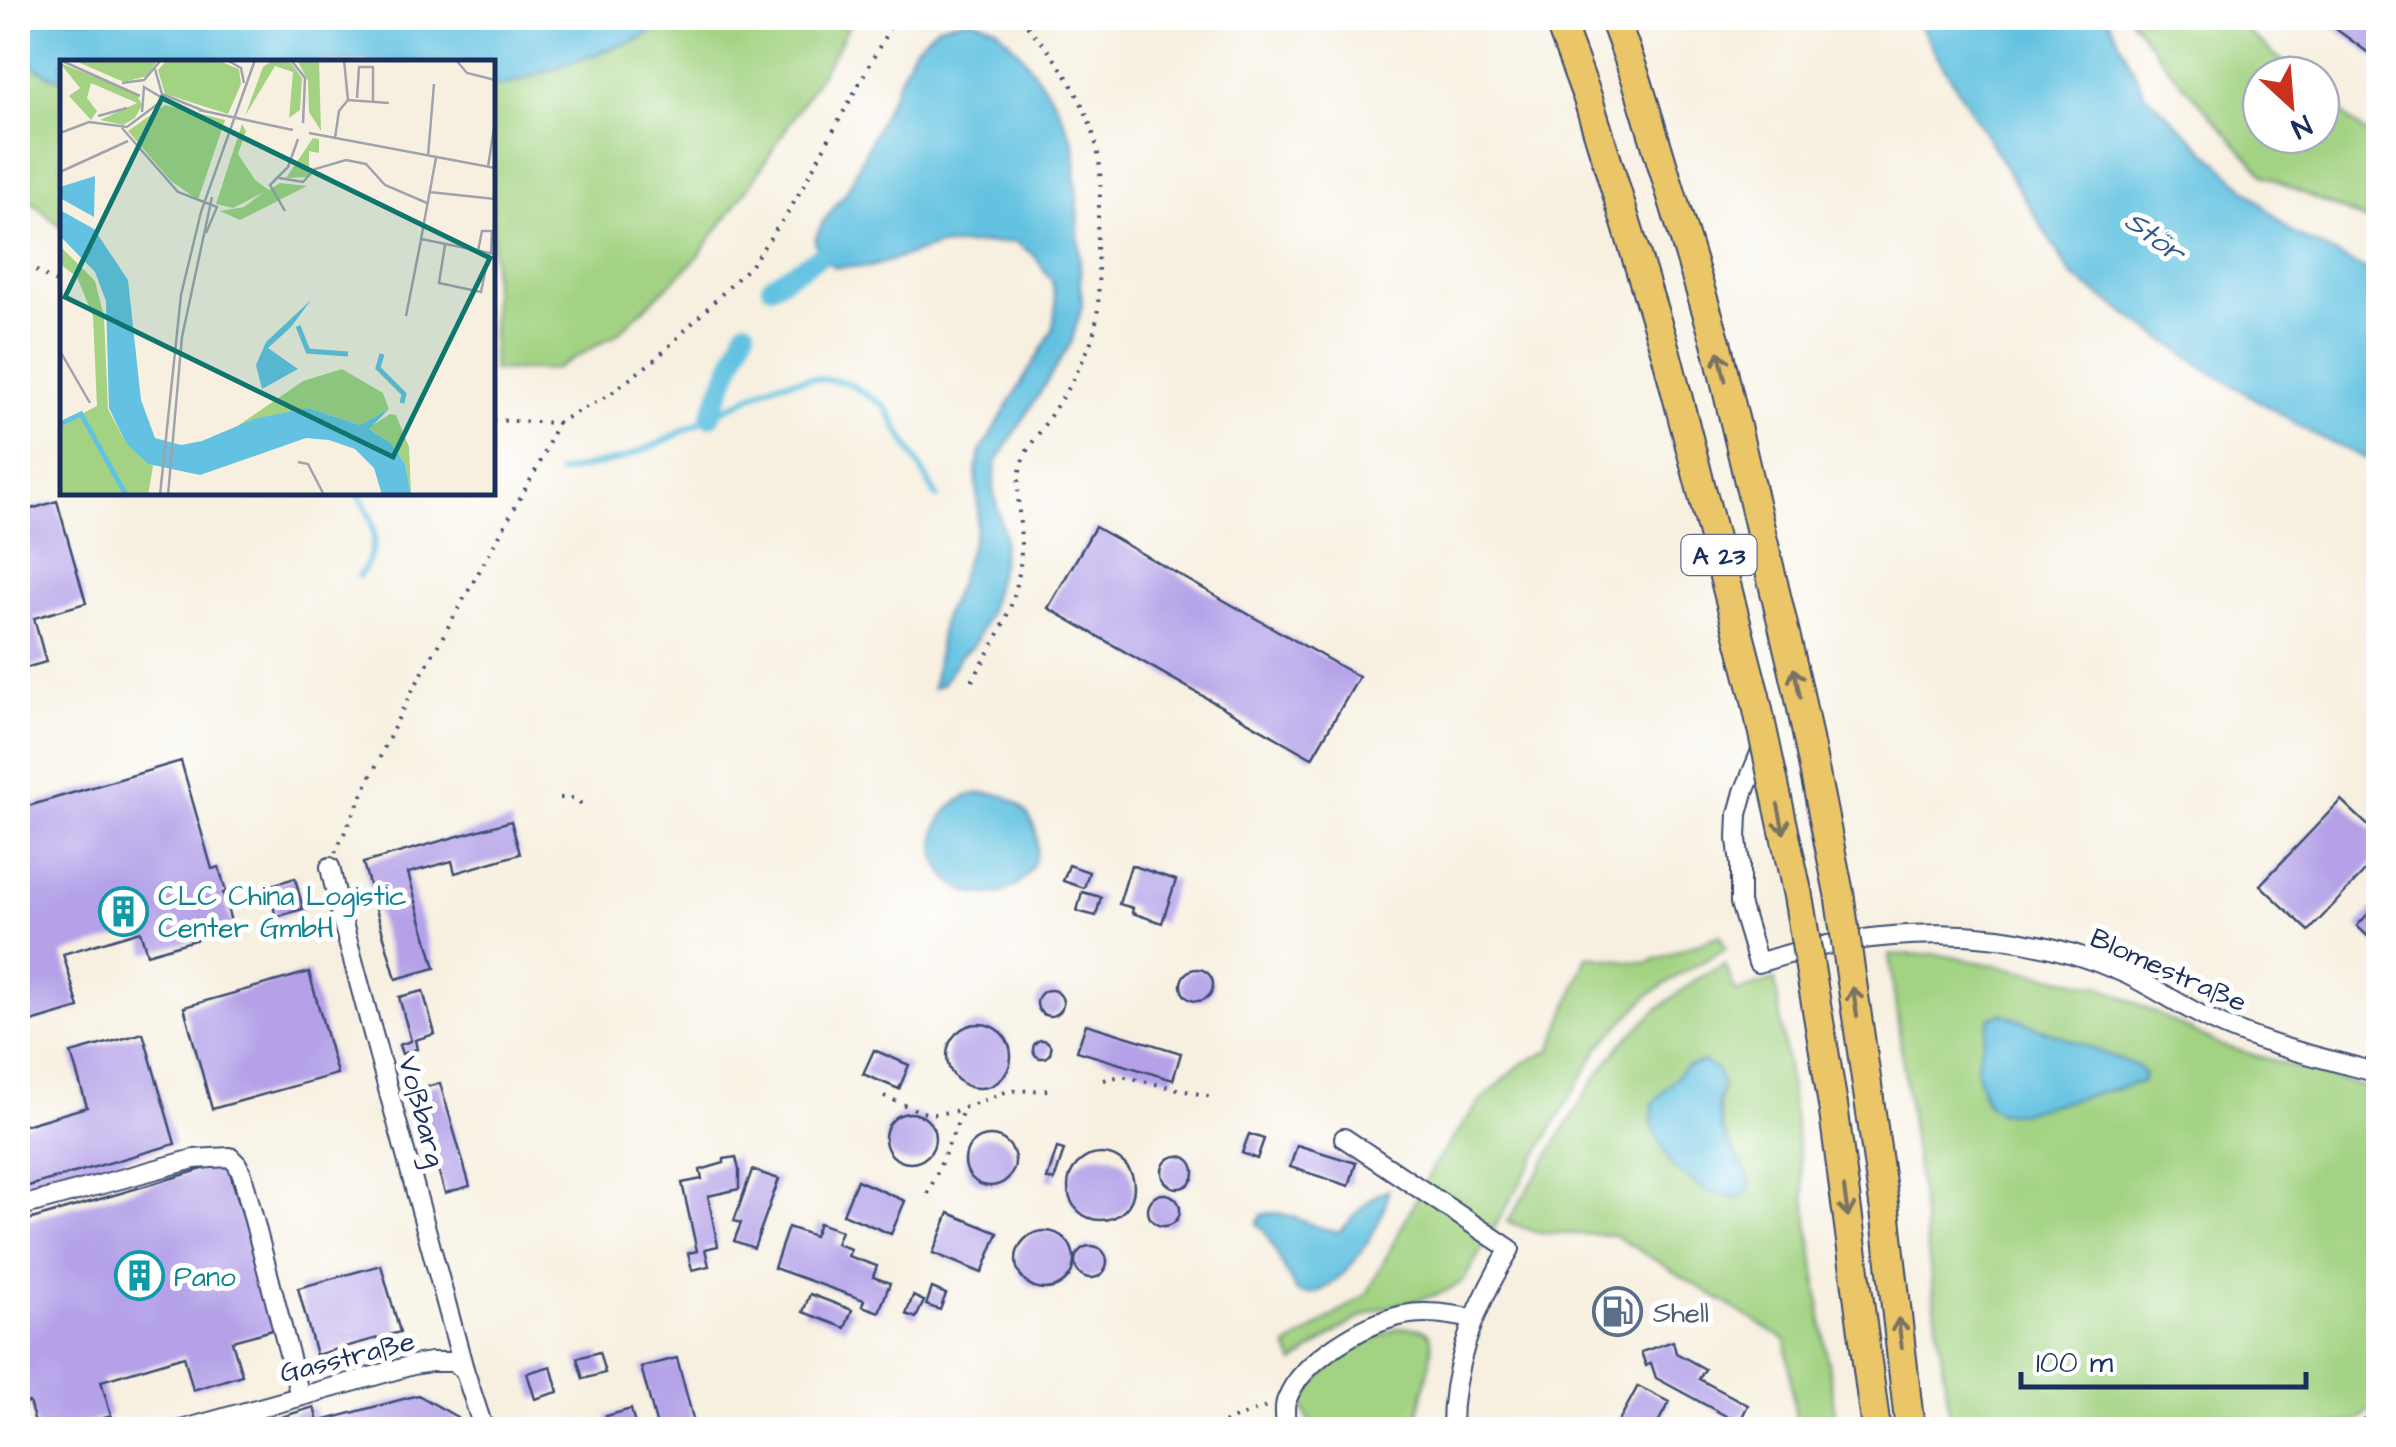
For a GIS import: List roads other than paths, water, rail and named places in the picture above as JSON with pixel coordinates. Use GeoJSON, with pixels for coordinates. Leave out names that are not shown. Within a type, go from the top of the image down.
{"type":"FeatureCollection","features":[{"type":"Feature","properties":{"kind":"highway","name":"A 23"},"geometry":{"type":"LineString","coordinates":[[1558,18],[1588,99],[1666,353],[1750,677],[1798,896],[1833,1105],[1876,1430]]}},
{"type":"Feature","properties":{"kind":"highway","name":"A 23"},"geometry":{"type":"LineString","coordinates":[[1614,18],[1637,81],[1716,342],[1798,689],[1839,893],[1870,1099],[1910,1430]]}},
{"type":"Feature","properties":{"kind":"main road"},"geometry":{"type":"LineString","coordinates":[[2370,1430],[2378,1426]]}},
{"type":"Feature","properties":{"kind":"street","name":"Blomestraße"},"geometry":{"type":"LineString","coordinates":[[1570,18],[1617,151],[1694,406],[1772,724],[1738,814],[1740,902],[1758,963],[1863,938],[1912,934],[1999,938],[2124,973],[2213,1022],[2378,1073]]}},
{"type":"Feature","properties":{"kind":"street","name":"Voßbarg"},"geometry":{"type":"LineString","coordinates":[[330,867],[464,1369]]}},
{"type":"Feature","properties":{"kind":"street"},"geometry":{"type":"LineString","coordinates":[[1344,1138],[1510,1249],[1474,1319],[1457,1373],[1452,1430]]}},
{"type":"Feature","properties":{"kind":"street"},"geometry":{"type":"LineString","coordinates":[[18,1207],[194,1159],[230,1158],[242,1174],[300,1396]]}},
{"type":"Feature","properties":{"kind":"street"},"geometry":{"type":"LineString","coordinates":[[1286,1430],[1285,1401],[1305,1372],[1338,1345],[1402,1315],[1474,1319]]}},
{"type":"Feature","properties":{"kind":"street","name":"Gasstraße"},"geometry":{"type":"LineString","coordinates":[[181,1430],[393,1370],[431,1362],[452,1362],[464,1369]]}},
{"type":"Feature","properties":{"kind":"street"},"geometry":{"type":"LineString","coordinates":[[464,1369],[484,1430]]}},
{"type":"Feature","properties":{"kind":"water"},"geometry":{"type":"Polygon","coordinates":[[[18,18],[675,18],[639,39],[495,86],[495,60],[60,60],[60,78],[18,56],[18,18]]]}},
{"type":"Feature","properties":{"kind":"water"},"geometry":{"type":"Polygon","coordinates":[[[970,18],[996,27],[1022,55],[1056,103],[1074,143],[1082,306],[1071,343],[997,461],[993,490],[1004,535],[988,614],[974,645],[961,655],[942,684],[933,688],[943,618],[976,530],[976,470],[981,451],[1053,330],[1056,303],[1052,281],[1034,255],[1015,242],[937,246],[870,267],[835,267],[819,257],[815,240],[823,222],[847,191],[914,48],[939,25],[970,18]]]}},
{"type":"Feature","properties":{"kind":"water","name":"Stör"},"geometry":{"type":"Polygon","coordinates":[[[1916,18],[2108,18],[2145,93],[2291,232],[2378,276],[2378,464],[2314,435],[2203,367],[2072,276],[1916,18]]]}},
{"type":"Feature","properties":{"kind":"water"},"geometry":{"type":"Polygon","coordinates":[[[986,793],[1015,801],[1029,815],[1037,844],[1029,873],[1015,887],[986,895],[957,887],[943,873],[935,844],[943,815],[957,801],[986,793]]]}},
{"type":"Feature","properties":{"kind":"water"},"geometry":{"type":"Polygon","coordinates":[[[2001,1013],[2137,1066],[2145,1074],[2142,1082],[2018,1113],[1999,1112],[1988,1105],[1976,1067],[1990,1018],[2001,1013]]]}},
{"type":"Feature","properties":{"kind":"water"},"geometry":{"type":"Polygon","coordinates":[[[1704,1062],[1716,1069],[1723,1085],[1717,1104],[1722,1131],[1751,1182],[1748,1193],[1737,1199],[1708,1192],[1672,1167],[1652,1124],[1653,1103],[1685,1067],[1704,1062]]]}},
{"type":"Feature","properties":{"kind":"water"},"geometry":{"type":"Polygon","coordinates":[[[1388,1189],[1380,1218],[1350,1266],[1324,1289],[1311,1294],[1296,1291],[1264,1230],[1257,1224],[1262,1215],[1280,1214],[1339,1232],[1368,1202],[1388,1189]]]}},
{"type":"Feature","properties":{"kind":"waterway"},"geometry":{"type":"LineString","coordinates":[[771,286],[819,257]]}},
{"type":"Feature","properties":{"kind":"waterway"},"geometry":{"type":"LineString","coordinates":[[710,417],[746,330]]}},
{"type":"Feature","properties":{"kind":"waterway"},"geometry":{"type":"LineString","coordinates":[[559,473],[622,459],[776,383],[810,378],[846,382],[885,406],[937,497]]}},
{"type":"Feature","properties":{"kind":"waterway"},"geometry":{"type":"LineString","coordinates":[[358,495],[374,534],[371,555],[359,576]]}},
{"type":"Feature","properties":{"kind":"place","name":"CLC China Logistic Center GmbH"},"geometry":{"type":"Point","coordinates":[123,911]}},
{"type":"Feature","properties":{"kind":"place","name":"Pano"},"geometry":{"type":"Point","coordinates":[139,1276]}},
{"type":"Feature","properties":{"kind":"place","name":"Shell"},"geometry":{"type":"Point","coordinates":[1618,1312]}}]}
